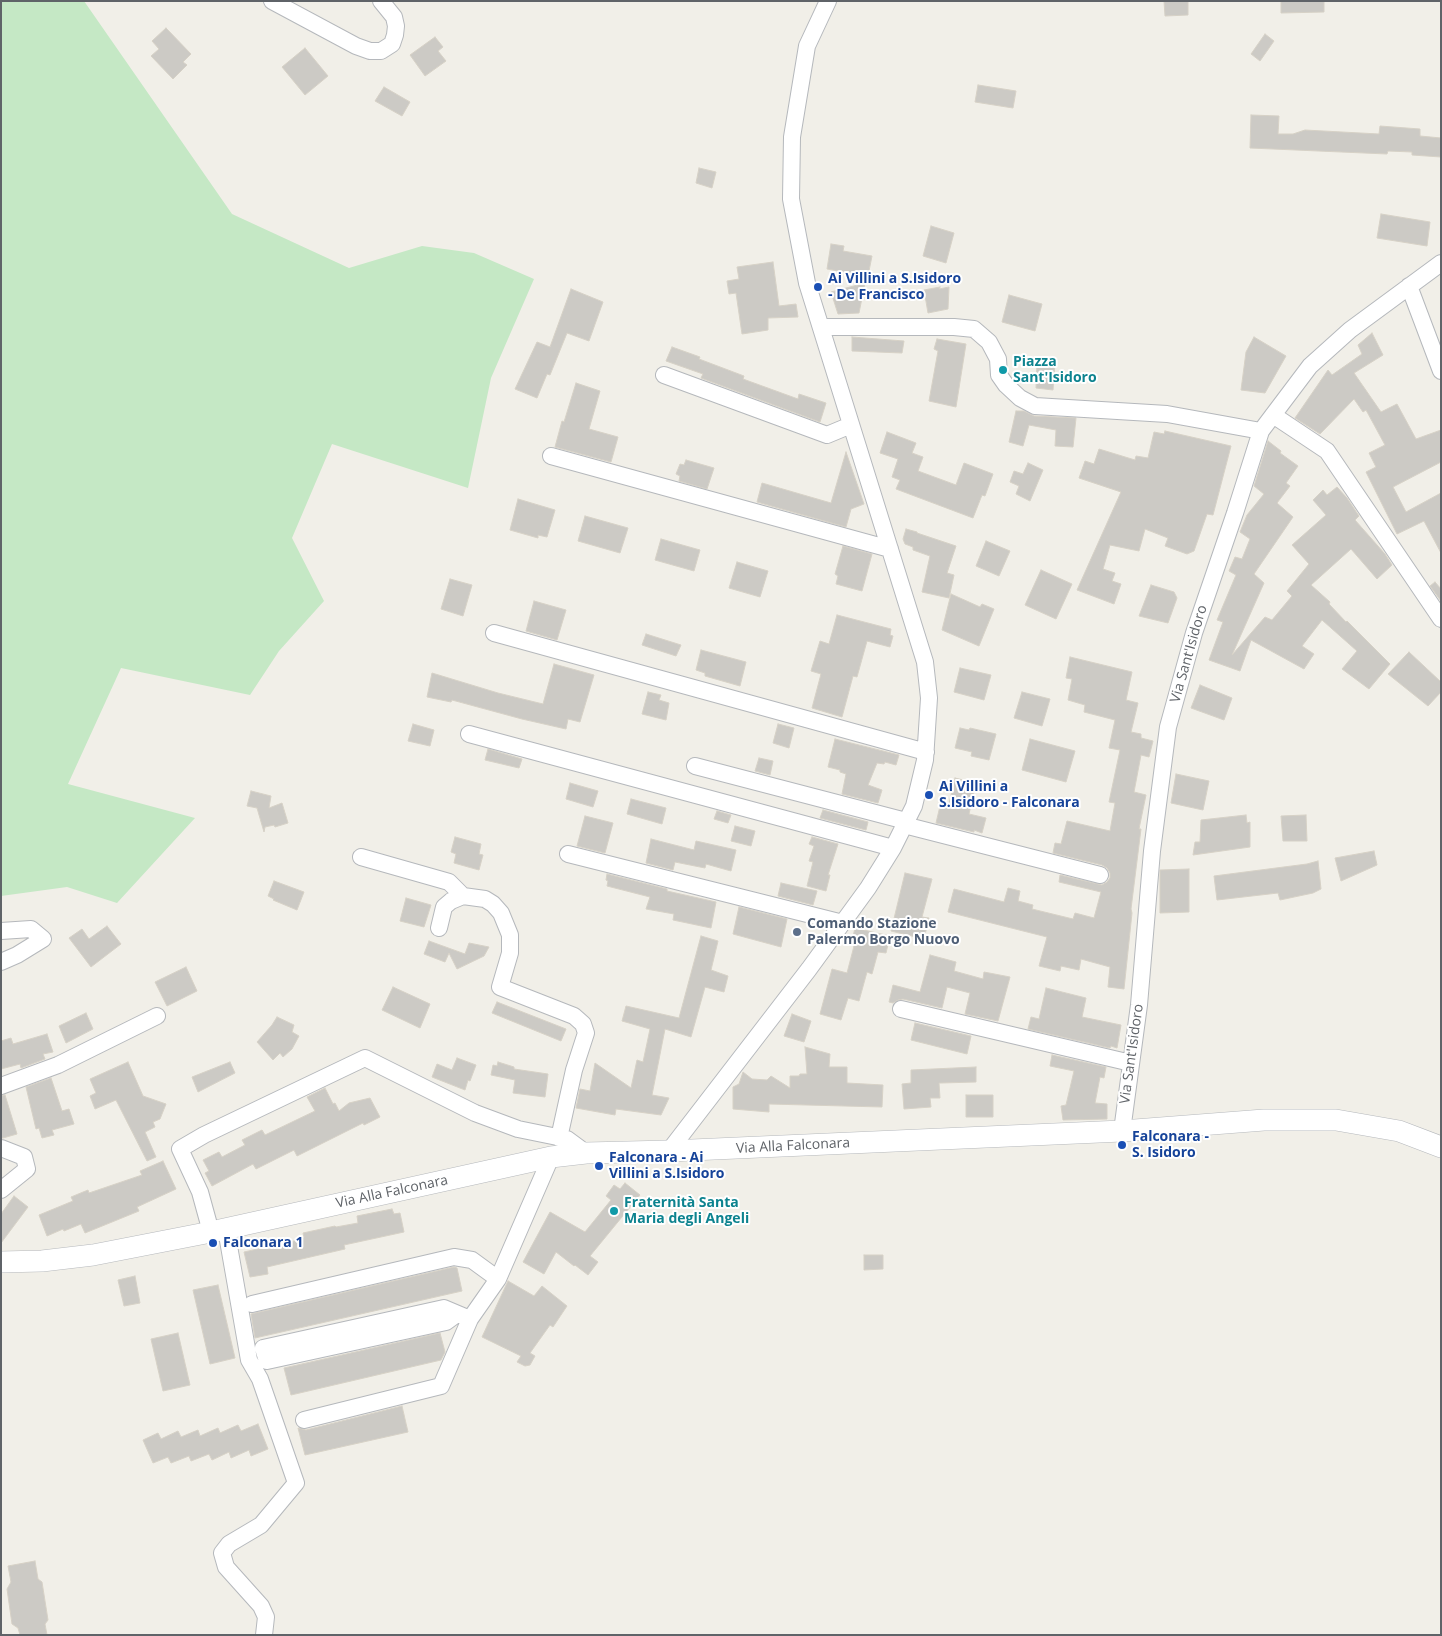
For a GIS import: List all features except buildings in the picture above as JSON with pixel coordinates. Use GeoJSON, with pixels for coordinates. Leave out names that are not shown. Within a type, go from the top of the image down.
{"type":"FeatureCollection","features":[{"type":"Feature","properties":{"kind":"street"},"geometry":{"type":"LineString","coordinates":[[272,1],[356,46],[370,51],[381,51],[392,44],[396,26],[394,17],[381,1]]}},
{"type":"Feature","properties":{"kind":"street"},"geometry":{"type":"LineString","coordinates":[[669,1151],[809,969],[868,888],[893,848],[914,806],[925,760],[930,698],[925,662],[807,283],[791,199],[792,137],[807,46],[828,1]]}},
{"type":"Feature","properties":{"kind":"street","name":"Via Sant'Isidoro"},"geometry":{"type":"LineString","coordinates":[[1122,1131],[1139,1005],[1152,851],[1168,727],[1194,633],[1261,431],[1310,366],[1350,330],[1441,263]]}},
{"type":"Feature","properties":{"kind":"street"},"geometry":{"type":"LineString","coordinates":[[1409,286],[1441,371]]}},
{"type":"Feature","properties":{"kind":"street"},"geometry":{"type":"LineString","coordinates":[[821,327],[954,327],[974,329],[989,342],[998,359],[999,375],[1006,385],[1020,398],[1035,406],[1167,414],[1261,431]]}},
{"type":"Feature","properties":{"kind":"street"},"geometry":{"type":"LineString","coordinates":[[664,375],[827,435],[851,425]]}},
{"type":"Feature","properties":{"kind":"street"},"geometry":{"type":"LineString","coordinates":[[1273,415],[1327,452],[1441,619]]}},
{"type":"Feature","properties":{"kind":"street"},"geometry":{"type":"LineString","coordinates":[[551,456],[890,549]]}},
{"type":"Feature","properties":{"kind":"street"},"geometry":{"type":"LineString","coordinates":[[494,633],[926,752]]}},
{"type":"Feature","properties":{"kind":"street"},"geometry":{"type":"LineString","coordinates":[[469,734],[893,848]]}},
{"type":"Feature","properties":{"kind":"street"},"geometry":{"type":"LineString","coordinates":[[695,766],[1100,875]]}},
{"type":"Feature","properties":{"kind":"street"},"geometry":{"type":"LineString","coordinates":[[568,854],[843,923]]}},
{"type":"Feature","properties":{"kind":"street"},"geometry":{"type":"LineString","coordinates":[[361,857],[449,882],[463,896]]}},
{"type":"Feature","properties":{"kind":"street"},"geometry":{"type":"LineString","coordinates":[[304,1420],[441,1386],[464,1316],[498,1279],[555,1147],[574,1070],[586,1032],[583,1024],[574,1016],[500,987],[510,953],[510,935],[501,913],[485,898],[463,896],[451,901],[444,908],[439,928]]}},
{"type":"Feature","properties":{"kind":"street"},"geometry":{"type":"LineString","coordinates":[[1,930],[31,929],[43,939],[18,955],[1,962]]}},
{"type":"Feature","properties":{"kind":"street"},"geometry":{"type":"LineString","coordinates":[[900,1010],[1131,1063]]}},
{"type":"Feature","properties":{"kind":"street"},"geometry":{"type":"LineString","coordinates":[[1,1086],[58,1065],[157,1016]]}},
{"type":"Feature","properties":{"kind":"street"},"geometry":{"type":"LineString","coordinates":[[264,1635],[266,1617],[261,1606],[226,1566],[222,1554],[229,1544],[261,1525],[296,1483],[260,1379],[249,1360],[218,1230],[180,1149],[204,1135],[364,1058],[475,1113],[518,1129],[555,1147]]}},
{"type":"Feature","properties":{"kind":"street","name":"Via Alla Falconara"},"geometry":{"type":"LineString","coordinates":[[1,1262],[42,1261],[93,1255],[218,1230],[555,1147],[586,1153],[669,1151],[1122,1131],[1264,1120],[1336,1120],[1399,1131],[1441,1147]]}},
{"type":"Feature","properties":{"kind":"street"},"geometry":{"type":"LineString","coordinates":[[1,1148],[24,1157],[27,1169],[1,1190]]}},
{"type":"Feature","properties":{"kind":"street"},"geometry":{"type":"LineString","coordinates":[[252,1304],[454,1257],[472,1260],[498,1279]]}},
{"type":"Feature","properties":{"kind":"street"},"geometry":{"type":"LineString","coordinates":[[444,1308],[464,1316],[446,1322],[267,1361],[264,1348],[444,1308]]}},
{"type":"Feature","properties":{"kind":"green space"},"geometry":{"type":"Polygon","coordinates":[[[1,1],[84,1],[232,214],[349,268],[422,246],[474,253],[534,279],[491,378],[468,488],[332,444],[292,538],[324,601],[279,651],[250,695],[121,668],[68,784],[195,818],[117,903],[67,887],[1,896],[1,1]]]}},
{"type":"Feature","properties":{"kind":"place","name":"Ai Villini a S.Isidoro - De Francisco"},"geometry":{"type":"Point","coordinates":[818,287]}},
{"type":"Feature","properties":{"kind":"place","name":"Piazza Sant'Isidoro"},"geometry":{"type":"Point","coordinates":[1003,370]}},
{"type":"Feature","properties":{"kind":"place","name":"Ai Villini a S.Isidoro - Falconara"},"geometry":{"type":"Point","coordinates":[929,795]}},
{"type":"Feature","properties":{"kind":"place","name":"Comando Stazione Palermo Borgo Nuovo"},"geometry":{"type":"Point","coordinates":[797,932]}},
{"type":"Feature","properties":{"kind":"place","name":"Falconara - S. Isidoro"},"geometry":{"type":"Point","coordinates":[1122,1145]}},
{"type":"Feature","properties":{"kind":"place","name":"Falconara - Ai Villini a S.Isidoro"},"geometry":{"type":"Point","coordinates":[599,1166]}},
{"type":"Feature","properties":{"kind":"place","name":"Fraternità Santa Maria degli Angeli"},"geometry":{"type":"Point","coordinates":[614,1211]}},
{"type":"Feature","properties":{"kind":"place","name":"Falconara 1"},"geometry":{"type":"Point","coordinates":[213,1243]}}]}
